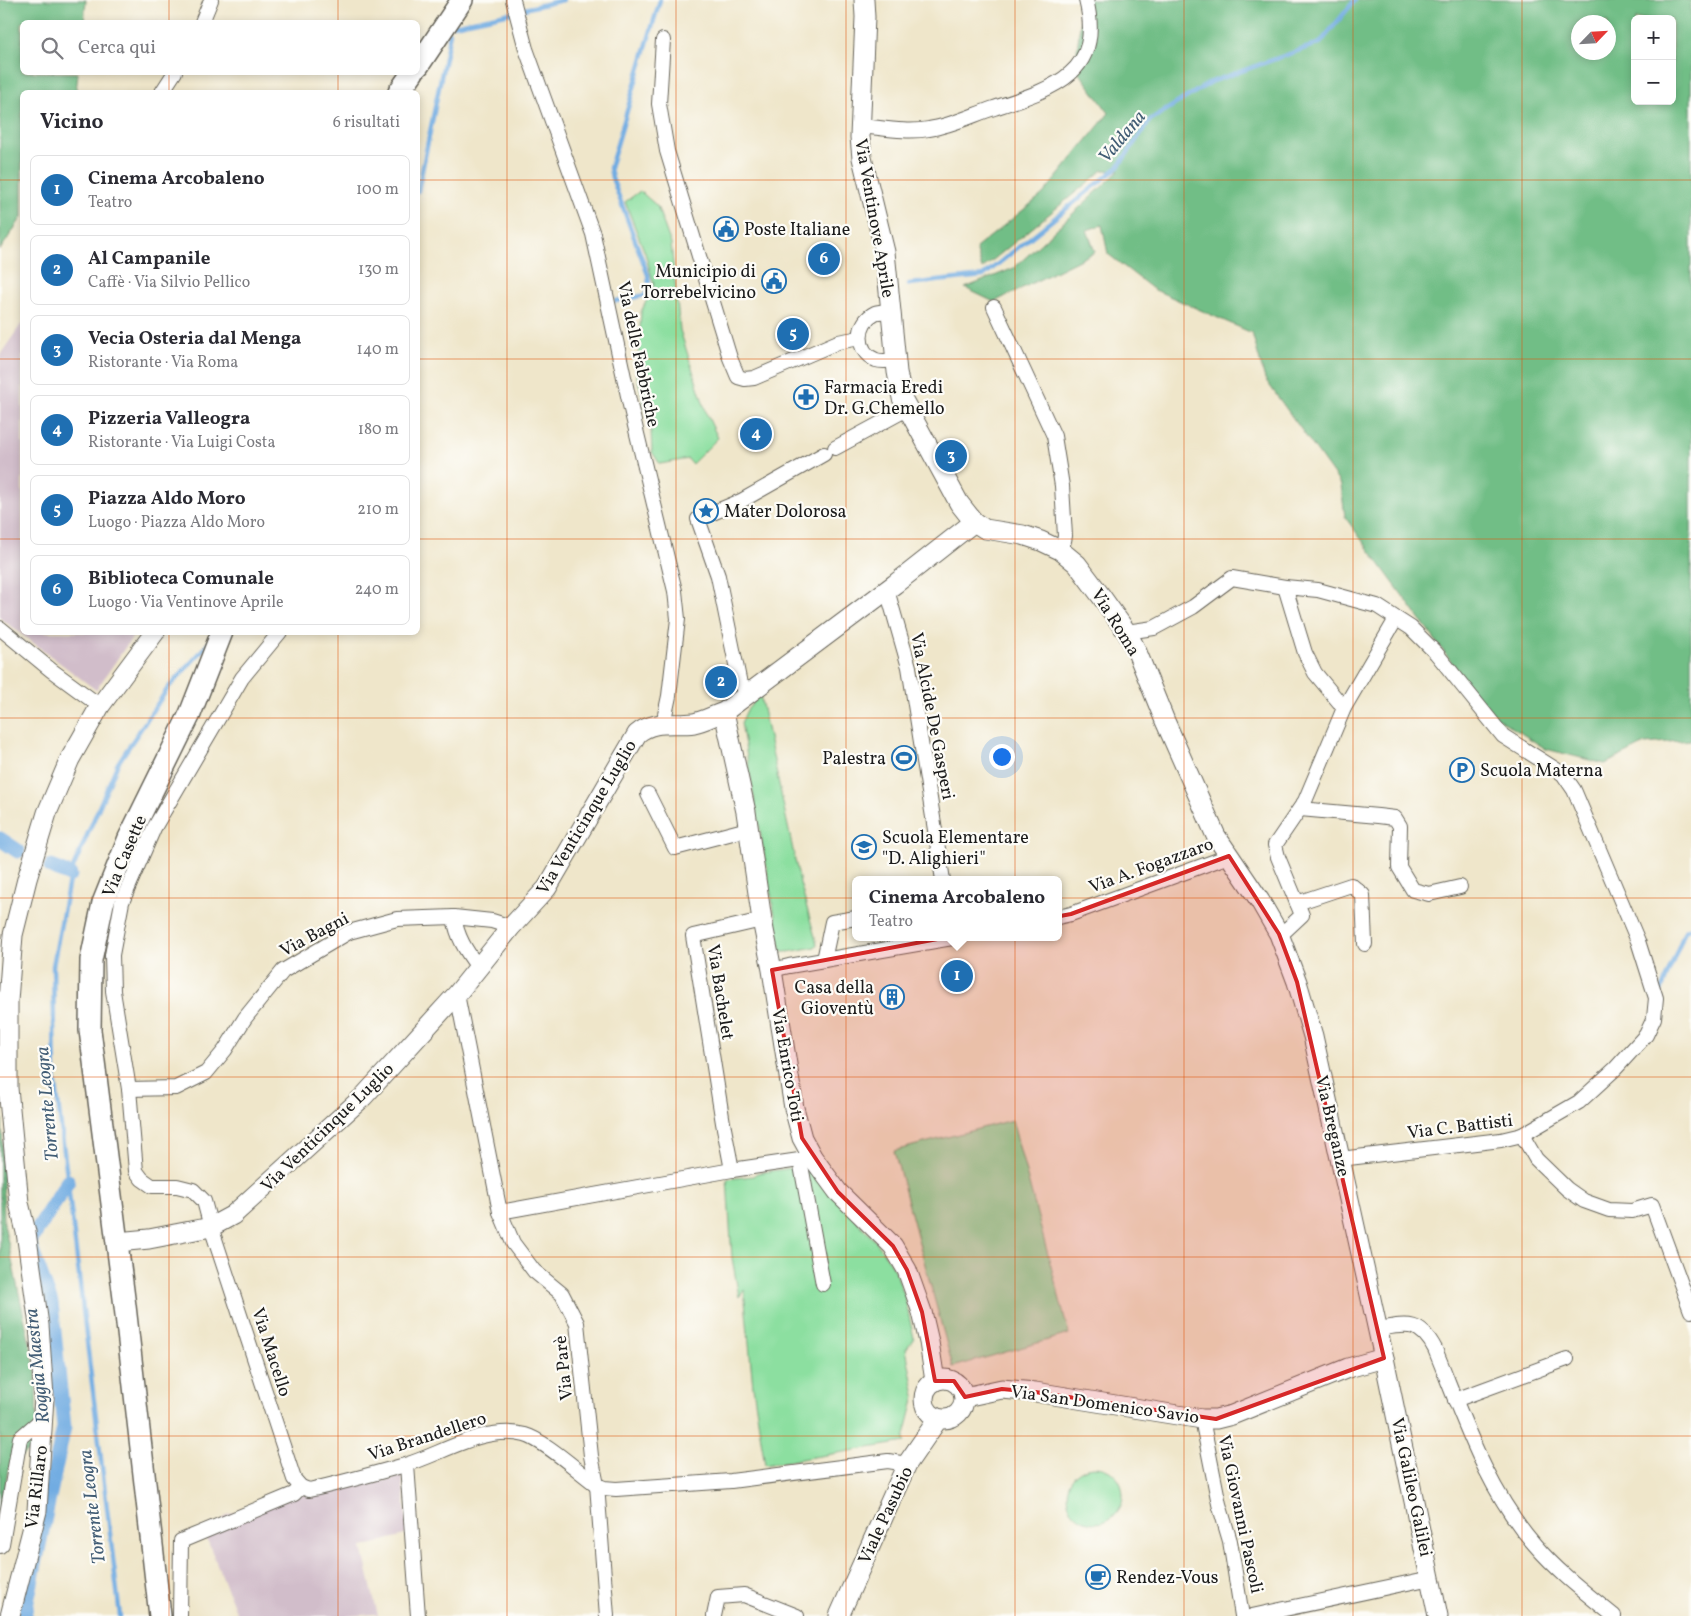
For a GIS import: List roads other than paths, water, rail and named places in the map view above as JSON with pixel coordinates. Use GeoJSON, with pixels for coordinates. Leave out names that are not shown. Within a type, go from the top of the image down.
{"type":"FeatureCollection","features":[{"type":"Feature","properties":{"kind":"main road"},"geometry":{"type":"LineString","coordinates":[[420,63],[462,0]]}},
{"type":"Feature","properties":{"kind":"main road"},"geometry":{"type":"LineString","coordinates":[[400,90],[411,75]]}},
{"type":"Feature","properties":{"kind":"main road"},"geometry":{"type":"LineString","coordinates":[[160,1616],[117,1242],[90,1030],[91,960],[103,903],[129,838],[190,714],[221,635]]}},
{"type":"Feature","properties":{"kind":"street"},"geometry":{"type":"LineString","coordinates":[[203,20],[212,0]]}},
{"type":"Feature","properties":{"kind":"street","name":"Via delle Fabbriche"},"geometry":{"type":"LineString","coordinates":[[513,0],[526,49],[594,234],[630,405],[675,591],[678,619],[670,696],[663,724]]}},
{"type":"Feature","properties":{"kind":"street","name":"Via Ventinove Aprile"},"geometry":{"type":"LineString","coordinates":[[864,0],[860,138],[862,158],[885,252],[899,384],[907,409]]}},
{"type":"Feature","properties":{"kind":"street","name":"Via Ventinove Aprile"},"geometry":{"type":"LineString","coordinates":[[861,126],[908,130],[929,129],[1048,90],[1072,72],[1087,51],[1090,19],[1086,0]]}},
{"type":"Feature","properties":{"kind":"street"},"geometry":{"type":"LineString","coordinates":[[663,40],[659,104],[667,150],[730,358],[738,377],[745,379],[754,378],[838,342],[860,338]]}},
{"type":"Feature","properties":{"kind":"street"},"geometry":{"type":"LineString","coordinates":[[163,90],[173,75]]}},
{"type":"Feature","properties":{"kind":"street"},"geometry":{"type":"LineString","coordinates":[[994,307],[1054,436],[1062,486],[1065,536],[1060,550]]}},
{"type":"Feature","properties":{"kind":"street"},"geometry":{"type":"LineString","coordinates":[[891,311],[875,313],[866,320],[860,330],[860,338],[866,352],[875,360],[896,360]]}},
{"type":"Feature","properties":{"kind":"street"},"geometry":{"type":"LineString","coordinates":[[752,692],[740,684],[718,576],[698,519],[741,501],[907,409],[959,503],[974,522]]}},
{"type":"Feature","properties":{"kind":"street","name":"Via Venticinque Luglio"},"geometry":{"type":"LineString","coordinates":[[117,1242],[211,1227],[233,1215],[363,1097],[457,994],[511,927],[547,888],[637,734],[645,727],[653,724],[696,723],[724,712],[974,522]]}},
{"type":"Feature","properties":{"kind":"street","name":"Via Roma"},"geometry":{"type":"LineString","coordinates":[[974,522],[985,529],[1023,535],[1041,541],[1060,550],[1077,564],[1128,634],[1188,776],[1216,836],[1260,902]]}},
{"type":"Feature","properties":{"kind":"street"},"geometry":{"type":"LineString","coordinates":[[1128,634],[1133,631],[1154,628],[1185,612],[1232,578],[1285,587],[1318,590],[1377,606],[1411,628],[1436,653],[1503,736],[1563,774],[1574,790],[1638,941],[1656,998],[1654,1018],[1646,1035],[1615,1069],[1579,1102],[1522,1135]]}},
{"type":"Feature","properties":{"kind":"street"},"geometry":{"type":"LineString","coordinates":[[1285,587],[1305,653],[1315,673],[1344,708]]}},
{"type":"Feature","properties":{"kind":"street","name":"Via Alcide De Gasperi"},"geometry":{"type":"LineString","coordinates":[[887,590],[909,667],[942,876]]}},
{"type":"Feature","properties":{"kind":"street"},"geometry":{"type":"LineString","coordinates":[[1279,934],[1302,915],[1278,857],[1275,845],[1302,805],[1344,708],[1396,619]]}},
{"type":"Feature","properties":{"kind":"street"},"geometry":{"type":"LineString","coordinates":[[0,628],[51,670],[100,706]]}},
{"type":"Feature","properties":{"kind":"street","name":"Via Rillaro"},"geometry":{"type":"LineString","coordinates":[[10,1616],[37,1510],[44,1397],[39,1325],[20,1203],[8,1088],[8,1002],[13,935],[27,879],[47,813],[70,759],[100,706],[153,635]]}},
{"type":"Feature","properties":{"kind":"street","name":"Via Casette"},"geometry":{"type":"LineString","coordinates":[[211,1227],[204,1201],[193,1190],[177,1186],[152,1186],[142,1179],[136,1171],[129,1089],[113,991],[112,955],[122,902],[154,828],[242,678],[278,635]]}},
{"type":"Feature","properties":{"kind":"street","name":"Via Enrico Toti"},"geometry":{"type":"LineString","coordinates":[[724,712],[748,830],[794,1108],[806,1159],[893,1246],[907,1270],[922,1312],[935,1381]]}},
{"type":"Feature","properties":{"kind":"street"},"geometry":{"type":"LineString","coordinates":[[648,794],[675,848],[748,830]]}},
{"type":"Feature","properties":{"kind":"street"},"geometry":{"type":"LineString","coordinates":[[1302,805],[1395,818],[1400,826],[1399,867],[1413,890],[1429,894],[1460,887]]}},
{"type":"Feature","properties":{"kind":"street","name":"Via A. Fogazzaro"},"geometry":{"type":"LineString","coordinates":[[1062,916],[1229,856]]}},
{"type":"Feature","properties":{"kind":"street"},"geometry":{"type":"LineString","coordinates":[[1297,904],[1352,885],[1363,895],[1365,944]]}},
{"type":"Feature","properties":{"kind":"street","name":"Via Breganze"},"geometry":{"type":"LineString","coordinates":[[1260,902],[1279,934],[1297,982],[1313,1036],[1384,1358]]}},
{"type":"Feature","properties":{"kind":"street"},"geometry":{"type":"LineString","coordinates":[[454,917],[456,931],[460,940],[478,968]]}},
{"type":"Feature","properties":{"kind":"street","name":"Via Bagni"},"geometry":{"type":"LineString","coordinates":[[129,1089],[176,1088],[206,1073],[225,1050],[245,1018],[283,971],[349,932],[397,920],[454,917],[492,921],[511,927]]}},
{"type":"Feature","properties":{"kind":"street"},"geometry":{"type":"LineString","coordinates":[[824,960],[832,922],[852,919]]}},
{"type":"Feature","properties":{"kind":"street","name":"Via Bachelet"},"geometry":{"type":"LineString","coordinates":[[732,1170],[718,1121],[693,936],[762,920]]}},
{"type":"Feature","properties":{"kind":"street"},"geometry":{"type":"LineString","coordinates":[[772,970],[934,941]]}},
{"type":"Feature","properties":{"kind":"street","name":"Via Parè"},"geometry":{"type":"LineString","coordinates":[[457,994],[500,1212],[513,1243],[534,1271],[562,1294],[577,1324],[597,1486],[607,1616]]}},
{"type":"Feature","properties":{"kind":"street","name":"Via C. Battisti"},"geometry":{"type":"LineString","coordinates":[[1340,1159],[1501,1140],[1522,1135],[1536,1160],[1567,1189],[1584,1201],[1610,1210],[1632,1211],[1652,1205],[1691,1311]]}},
{"type":"Feature","properties":{"kind":"street"},"geometry":{"type":"LineString","coordinates":[[500,1212],[603,1192],[806,1159],[823,1284]]}},
{"type":"Feature","properties":{"kind":"street","name":"Via Macello"},"geometry":{"type":"LineString","coordinates":[[211,1227],[294,1479],[300,1487]]}},
{"type":"Feature","properties":{"kind":"street"},"geometry":{"type":"LineString","coordinates":[[1378,1329],[1406,1326],[1418,1328],[1422,1331],[1435,1350],[1483,1467],[1523,1531],[1552,1563],[1614,1616]]}},
{"type":"Feature","properties":{"kind":"street","name":"Via San Domenico Savio"},"geometry":{"type":"LineString","coordinates":[[965,1397],[1002,1390],[1035,1392],[1202,1419],[1216,1419],[1232,1415],[1348,1368],[1384,1358]]}},
{"type":"Feature","properties":{"kind":"street","name":"Via Galileo Galilei"},"geometry":{"type":"LineString","coordinates":[[1384,1358],[1432,1578],[1438,1616]]}},
{"type":"Feature","properties":{"kind":"street"},"geometry":{"type":"LineString","coordinates":[[1455,1400],[1567,1360]]}},
{"type":"Feature","properties":{"kind":"street"},"geometry":{"type":"LineString","coordinates":[[941,1379],[954,1381],[963,1391],[965,1397],[962,1410],[957,1416],[944,1420],[932,1416],[924,1404],[926,1391],[935,1381],[941,1379]]}},
{"type":"Feature","properties":{"kind":"street"},"geometry":{"type":"LineString","coordinates":[[0,1546],[2,1544],[20,1438],[43,1418]]}},
{"type":"Feature","properties":{"kind":"street","name":"Viale Pasubio"},"geometry":{"type":"LineString","coordinates":[[839,1616],[907,1464],[938,1419]]}},
{"type":"Feature","properties":{"kind":"street","name":"Via Giovanni Pascoli"},"geometry":{"type":"LineString","coordinates":[[1202,1419],[1219,1504],[1230,1541],[1242,1616]]}},
{"type":"Feature","properties":{"kind":"street","name":"Via Brandellero"},"geometry":{"type":"LineString","coordinates":[[300,1487],[309,1490],[314,1489],[407,1465],[480,1437],[497,1433],[527,1435],[538,1441],[597,1486]]}},
{"type":"Feature","properties":{"kind":"street"},"geometry":{"type":"LineString","coordinates":[[597,1486],[616,1489],[731,1481],[888,1461],[907,1464]]}},
{"type":"Feature","properties":{"kind":"street"},"geometry":{"type":"LineString","coordinates":[[407,1465],[418,1616]]}},
{"type":"Feature","properties":{"kind":"street"},"geometry":{"type":"LineString","coordinates":[[180,1616],[181,1541],[294,1494],[300,1487]]}},
{"type":"Feature","properties":{"kind":"street"},"geometry":{"type":"LineString","coordinates":[[1252,1616],[1432,1578]]}},
{"type":"Feature","properties":{"kind":"street"},"geometry":{"type":"LineString","coordinates":[[714,1616],[718,1597],[744,1595],[797,1616]]}},
{"type":"Feature","properties":{"kind":"waterway"},"geometry":{"type":"LineString","coordinates":[[524,9],[563,0]]}},
{"type":"Feature","properties":{"kind":"waterway"},"geometry":{"type":"LineString","coordinates":[[646,295],[649,285],[648,275],[610,168],[660,0]]}},
{"type":"Feature","properties":{"kind":"waterway","name":"Valdana"},"geometry":{"type":"LineString","coordinates":[[909,284],[983,276],[1118,167],[1150,120],[1211,82],[1320,43],[1355,0]]}},
{"type":"Feature","properties":{"kind":"waterway"},"geometry":{"type":"LineString","coordinates":[[454,25],[511,13]]}},
{"type":"Feature","properties":{"kind":"waterway","name":"Torrente Leogra"},"geometry":{"type":"LineString","coordinates":[[420,181],[450,33]]}},
{"type":"Feature","properties":{"kind":"waterway","name":"Valdana"},"geometry":{"type":"LineString","coordinates":[[616,301],[646,295],[653,298]]}},
{"type":"Feature","properties":{"kind":"waterway","name":"Torrente Leogra"},"geometry":{"type":"LineString","coordinates":[[120,1616],[55,1077],[53,966],[70,875],[118,763],[168,688],[209,643]]}},
{"type":"Feature","properties":{"kind":"waterway"},"geometry":{"type":"LineString","coordinates":[[0,839],[18,851]]}},
{"type":"Feature","properties":{"kind":"waterway"},"geometry":{"type":"LineString","coordinates":[[51,867],[70,875]]}},
{"type":"Feature","properties":{"kind":"waterway"},"geometry":{"type":"LineString","coordinates":[[1659,996],[1685,931],[1691,928]]}},
{"type":"Feature","properties":{"kind":"waterway","name":"Roggia Maestra"},"geometry":{"type":"LineString","coordinates":[[24,1616],[64,1427],[51,1303],[29,1243],[68,1181]]}},
{"type":"Feature","properties":{"kind":"place","name":"Poste Italiane"},"geometry":{"type":"Point","coordinates":[726,229]}},
{"type":"Feature","properties":{"kind":"place","name":"Biblioteca Comunale"},"geometry":{"type":"Point","coordinates":[824,259]}},
{"type":"Feature","properties":{"kind":"place","name":"Municipio di Torrebelvicino"},"geometry":{"type":"Point","coordinates":[774,281]}},
{"type":"Feature","properties":{"kind":"place","name":"Piazza Aldo Moro"},"geometry":{"type":"Point","coordinates":[793,334]}},
{"type":"Feature","properties":{"kind":"place","name":"Farmacia Eredi Dr. G.Chemello"},"geometry":{"type":"Point","coordinates":[806,397]}},
{"type":"Feature","properties":{"kind":"place","name":"Pizzeria Valleogra"},"geometry":{"type":"Point","coordinates":[756,434]}},
{"type":"Feature","properties":{"kind":"place","name":"Vecia Osteria dal Menga"},"geometry":{"type":"Point","coordinates":[951,456]}},
{"type":"Feature","properties":{"kind":"place","name":"Mater Dolorosa"},"geometry":{"type":"Point","coordinates":[706,511]}},
{"type":"Feature","properties":{"kind":"place","name":"Al Campanile"},"geometry":{"type":"Point","coordinates":[721,682]}},
{"type":"Feature","properties":{"kind":"place","name":"Palestra"},"geometry":{"type":"Point","coordinates":[904,758]}},
{"type":"Feature","properties":{"kind":"place","name":"Scuola Materna"},"geometry":{"type":"Point","coordinates":[1462,770]}},
{"type":"Feature","properties":{"kind":"place","name":"Scuola Elementare \"D. Alighieri\""},"geometry":{"type":"Point","coordinates":[864,847]}},
{"type":"Feature","properties":{"kind":"place","name":"Cinema Arcobaleno"},"geometry":{"type":"Point","coordinates":[957,976]}},
{"type":"Feature","properties":{"kind":"place","name":"Casa della Gioventù"},"geometry":{"type":"Point","coordinates":[892,997]}},
{"type":"Feature","properties":{"kind":"place","name":"Rendez-Vous"},"geometry":{"type":"Point","coordinates":[1098,1577]}}]}
